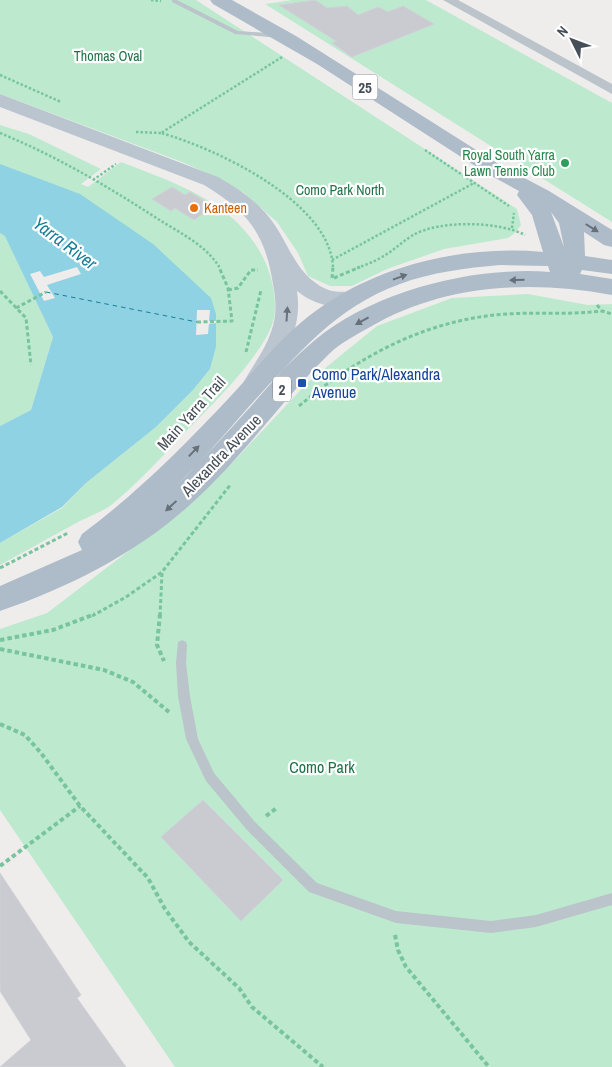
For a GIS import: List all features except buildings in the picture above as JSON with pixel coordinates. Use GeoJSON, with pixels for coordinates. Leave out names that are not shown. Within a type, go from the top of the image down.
{"type":"FeatureCollection","features":[{"type":"Feature","properties":{"kind":"main road","name":"25"},"geometry":{"type":"LineString","coordinates":[[220,0],[508,178],[542,197],[560,210],[567,219],[574,237],[565,267]]}},
{"type":"Feature","properties":{"kind":"main road","name":"25"},"geometry":{"type":"LineString","coordinates":[[508,178],[530,198],[546,219],[565,267]]}},
{"type":"Feature","properties":{"kind":"main road"},"geometry":{"type":"LineString","coordinates":[[542,197],[612,240]]}},
{"type":"Feature","properties":{"kind":"main road","name":"2"},"geometry":{"type":"LineString","coordinates":[[450,263],[530,242],[546,231],[546,219]]}},
{"type":"Feature","properties":{"kind":"main road","name":"Alexandra Avenue"},"geometry":{"type":"LineString","coordinates":[[36,583],[108,531],[145,499],[194,452],[309,328],[352,298],[412,272],[450,263],[502,258],[565,267]]}},
{"type":"Feature","properties":{"kind":"main road"},"geometry":{"type":"LineString","coordinates":[[565,267],[612,267]]}},
{"type":"Feature","properties":{"kind":"main road"},"geometry":{"type":"LineString","coordinates":[[565,267],[612,287]]}},
{"type":"Feature","properties":{"kind":"main road","name":"Alexandra Avenue"},"geometry":{"type":"LineString","coordinates":[[0,598],[98,555],[140,531],[164,513],[216,464],[323,346],[353,326],[408,299],[438,290],[473,283],[504,281],[565,267]]}},
{"type":"Feature","properties":{"kind":"street"},"geometry":{"type":"LineString","coordinates":[[449,0],[612,90]]}},
{"type":"Feature","properties":{"kind":"street","name":"Alexandra Avenue"},"geometry":{"type":"LineString","coordinates":[[0,100],[212,181],[237,198],[260,219],[269,231],[272,264],[288,309],[287,320],[280,336],[251,389]]}},
{"type":"Feature","properties":{"kind":"street","name":"Alexandra Avenue"},"geometry":{"type":"LineString","coordinates":[[272,264],[312,292],[331,299],[352,298]]}},
{"type":"Feature","properties":{"kind":"lane"},"geometry":{"type":"LineString","coordinates":[[174,1],[237,33],[276,36]]}},
{"type":"Feature","properties":{"kind":"lane"},"geometry":{"type":"LineString","coordinates":[[182,645],[181,663],[192,739],[210,777],[251,826],[313,888],[396,916],[491,927],[536,921],[612,899]]}},
{"type":"Feature","properties":{"kind":"path"},"geometry":{"type":"LineString","coordinates":[[161,133],[281,58],[284,54],[276,36]]}},
{"type":"Feature","properties":{"kind":"path"},"geometry":{"type":"LineString","coordinates":[[133,132],[161,133],[201,145],[225,156],[281,191],[322,235],[332,260],[332,279]]}},
{"type":"Feature","properties":{"kind":"path"},"geometry":{"type":"LineString","coordinates":[[0,133],[33,146],[93,180],[194,241],[214,260],[228,290],[232,321],[196,322]]}},
{"type":"Feature","properties":{"kind":"path"},"geometry":{"type":"LineString","coordinates":[[417,145],[510,207],[516,215],[512,228]]}},
{"type":"Feature","properties":{"kind":"path"},"geometry":{"type":"LineString","coordinates":[[93,180],[120,161]]}},
{"type":"Feature","properties":{"kind":"path"},"geometry":{"type":"LineString","coordinates":[[332,260],[474,183]]}},
{"type":"Feature","properties":{"kind":"path"},"geometry":{"type":"LineString","coordinates":[[323,282],[381,258],[414,235],[426,230],[458,225],[493,225],[512,228],[528,237]]}},
{"type":"Feature","properties":{"kind":"path"},"geometry":{"type":"LineString","coordinates":[[228,290],[238,288],[251,270],[272,264]]}},
{"type":"Feature","properties":{"kind":"path"},"geometry":{"type":"LineString","coordinates":[[245,356],[261,289]]}},
{"type":"Feature","properties":{"kind":"path"},"geometry":{"type":"LineString","coordinates":[[0,291],[26,318],[31,365]]}},
{"type":"Feature","properties":{"kind":"path"},"geometry":{"type":"LineString","coordinates":[[16,308],[46,292]]}},
{"type":"Feature","properties":{"kind":"path"},"geometry":{"type":"LineString","coordinates":[[293,412],[326,383],[351,365],[386,345],[428,330],[464,321],[506,314],[585,314],[602,311]]}},
{"type":"Feature","properties":{"kind":"path"},"geometry":{"type":"LineString","coordinates":[[0,640],[61,628],[117,603],[162,572],[237,477]]}},
{"type":"Feature","properties":{"kind":"path"},"geometry":{"type":"LineString","coordinates":[[0,568],[43,548],[74,530]]}},
{"type":"Feature","properties":{"kind":"path"},"geometry":{"type":"LineString","coordinates":[[162,572],[160,623],[157,644],[162,660],[169,665],[181,663]]}},
{"type":"Feature","properties":{"kind":"path"},"geometry":{"type":"LineString","coordinates":[[0,649],[104,670],[133,682],[162,705],[192,739]]}},
{"type":"Feature","properties":{"kind":"path"},"geometry":{"type":"LineString","coordinates":[[0,724],[25,736],[80,806],[148,878],[165,908],[189,942],[239,988],[252,1007],[322,1067]]}},
{"type":"Feature","properties":{"kind":"path"},"geometry":{"type":"LineString","coordinates":[[0,866],[80,806]]}},
{"type":"Feature","properties":{"kind":"path"},"geometry":{"type":"LineString","coordinates":[[395,929],[395,945],[412,976],[457,1024],[489,1067]]}},
{"type":"Feature","properties":{"kind":"green space"},"geometry":{"type":"Polygon","coordinates":[[[0,0],[196,0],[517,209],[521,225],[508,238],[444,249],[387,269],[352,286],[330,286],[308,276],[298,253],[277,222],[244,193],[223,180],[182,162],[0,94],[0,0]]]}},
{"type":"Feature","properties":{"kind":"green space","name":"Royal South Yarra Lawn Tennis Club"},"geometry":{"type":"Polygon","coordinates":[[[292,0],[426,0],[612,103],[612,222],[265,4],[292,0]]]}},
{"type":"Feature","properties":{"kind":"green space"},"geometry":{"type":"Polygon","coordinates":[[[0,125],[29,134],[101,169],[81,184],[88,187],[121,162],[185,188],[206,199],[241,227],[256,245],[269,272],[275,305],[274,318],[270,330],[244,370],[139,481],[108,507],[0,565],[0,543],[62,508],[86,483],[156,427],[193,390],[210,369],[216,347],[216,314],[0,177],[0,125]]]}},
{"type":"Feature","properties":{"kind":"green space"},"geometry":{"type":"Polygon","coordinates":[[[0,233],[5,235],[53,337],[31,410],[0,426],[0,233]]]}},
{"type":"Feature","properties":{"kind":"green space","name":"Como Park"},"geometry":{"type":"Polygon","coordinates":[[[528,294],[588,305],[612,304],[612,1067],[175,1067],[0,810],[0,629],[47,613],[163,525],[234,461],[308,382],[377,326],[452,298],[528,294]]]}},
{"type":"Feature","properties":{"kind":"water","name":"Yarra River"},"geometry":{"type":"Polygon","coordinates":[[[0,164],[80,194],[153,244],[211,298],[216,314],[216,347],[210,369],[193,390],[156,427],[86,483],[62,507],[0,543],[0,426],[31,410],[53,337],[5,236],[0,233],[0,164]]]}},
{"type":"Feature","properties":{"kind":"pier"},"geometry":{"type":"Polygon","coordinates":[[[77,267],[81,274],[47,285],[55,298],[44,301],[30,274],[40,271],[44,277],[77,267]]]}},
{"type":"Feature","properties":{"kind":"pier"},"geometry":{"type":"Polygon","coordinates":[[[197,310],[210,310],[209,321],[216,321],[216,323],[209,324],[208,334],[196,335],[197,310]]]}},
{"type":"Feature","properties":{"kind":"ferry route"},"geometry":{"type":"LineString","coordinates":[[46,292],[197,322]]}},
{"type":"Feature","properties":{"kind":"place","name":"Royal South Yarra Lawn Tennis Club"},"geometry":{"type":"Point","coordinates":[565,163]}},
{"type":"Feature","properties":{"kind":"place","name":"Kanteen"},"geometry":{"type":"Point","coordinates":[194,208]}},
{"type":"Feature","properties":{"kind":"place","name":"Como Park/Alexandra Avenue"},"geometry":{"type":"Point","coordinates":[302,383]}},
{"type":"Feature","properties":{"kind":"park label","name":"Thomas Oval"},"geometry":{"type":"Point","coordinates":[108,56]}},
{"type":"Feature","properties":{"kind":"park label","name":"Como Park North"},"geometry":{"type":"Point","coordinates":[340,190]}}]}
